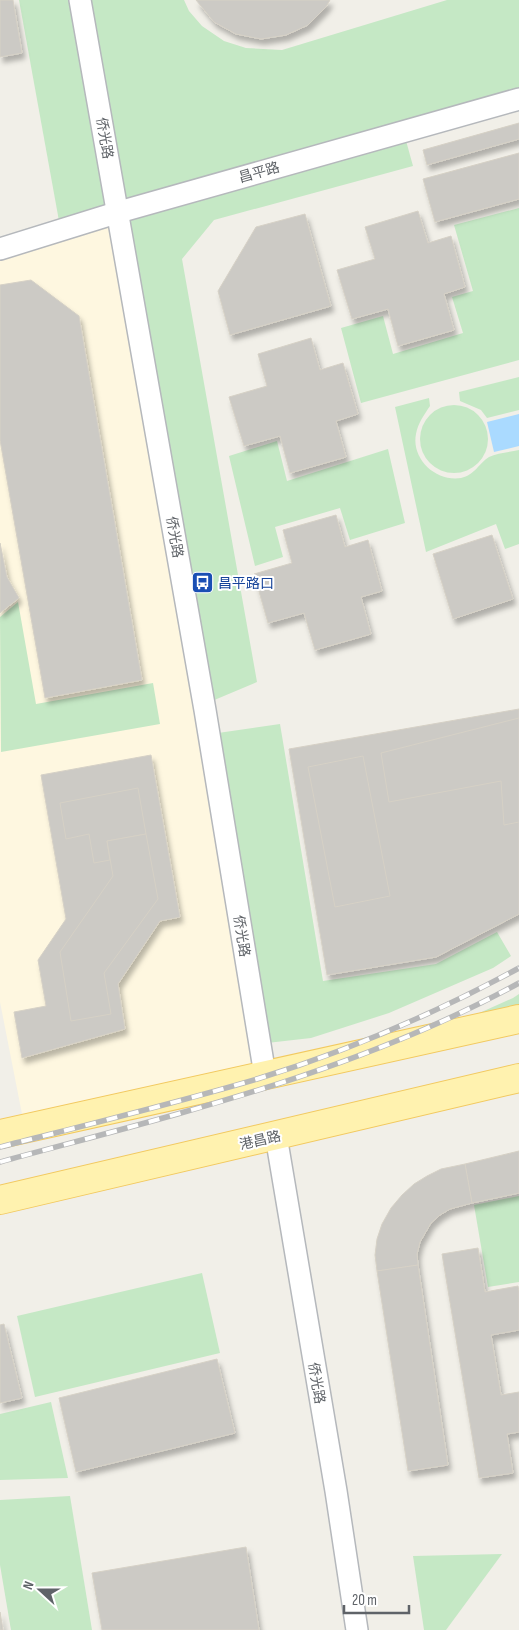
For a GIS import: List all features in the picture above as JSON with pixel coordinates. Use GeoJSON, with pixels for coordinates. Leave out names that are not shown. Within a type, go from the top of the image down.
{"type":"FeatureCollection","features":[{"type":"Feature","properties":{"kind":"main road"},"geometry":{"type":"LineString","coordinates":[[0,1134],[519,1019]]}},
{"type":"Feature","properties":{"kind":"main road","name":"港昌路"},"geometry":{"type":"LineString","coordinates":[[0,1200],[519,1078]]}},
{"type":"Feature","properties":{"kind":"street","name":"侨光路"},"geometry":{"type":"LineString","coordinates":[[80,0],[203,700],[265,1075]]}},
{"type":"Feature","properties":{"kind":"street","name":"昌平路"},"geometry":{"type":"LineString","coordinates":[[0,249],[118,212],[519,99]]}},
{"type":"Feature","properties":{"kind":"street","name":"侨光路"},"geometry":{"type":"LineString","coordinates":[[276,1136],[336,1491],[357,1630]]}},
{"type":"Feature","properties":{"kind":"shaded area"},"geometry":{"type":"Polygon","coordinates":[[[118,213],[264,1074],[22,1114],[0,1002],[0,249],[118,213]]]}},
{"type":"Feature","properties":{"kind":"green space"},"geometry":{"type":"Polygon","coordinates":[[[19,0],[74,0],[109,204],[59,221],[19,0]]]}},
{"type":"Feature","properties":{"kind":"green space"},"geometry":{"type":"Polygon","coordinates":[[[85,0],[184,0],[189,11],[202,26],[224,41],[246,48],[282,50],[447,0],[519,0],[519,92],[124,206],[85,0]]]}},
{"type":"Feature","properties":{"kind":"green space"},"geometry":{"type":"Polygon","coordinates":[[[405,137],[413,166],[214,220],[182,259],[257,682],[212,701],[124,215],[405,137]]]}},
{"type":"Feature","properties":{"kind":"green space"},"geometry":{"type":"Polygon","coordinates":[[[519,208],[519,360],[361,403],[341,328],[383,316],[393,354],[463,333],[452,297],[473,291],[454,225],[519,208]]]}},
{"type":"Feature","properties":{"kind":"green space"},"geometry":{"type":"Polygon","coordinates":[[[519,377],[519,410],[487,418],[481,410],[460,401],[459,392],[519,377]]]}},
{"type":"Feature","properties":{"kind":"green space"},"geometry":{"type":"Polygon","coordinates":[[[429,398],[430,406],[418,426],[415,443],[421,460],[434,472],[452,478],[461,478],[473,472],[489,457],[519,450],[519,544],[505,549],[496,524],[426,552],[395,407],[429,398]]]}},
{"type":"Feature","properties":{"kind":"green space"},"geometry":{"type":"Polygon","coordinates":[[[454,405],[467,408],[478,415],[485,426],[488,439],[485,452],[478,463],[467,470],[454,473],[441,470],[430,463],[423,452],[420,439],[423,426],[430,415],[441,408],[454,405]]]}},
{"type":"Feature","properties":{"kind":"green space"},"geometry":{"type":"Polygon","coordinates":[[[277,441],[287,481],[388,449],[405,523],[350,540],[340,508],[275,527],[283,557],[255,566],[229,456],[277,441]]]}},
{"type":"Feature","properties":{"kind":"green space"},"geometry":{"type":"Polygon","coordinates":[[[18,602],[36,704],[153,683],[160,724],[1,752],[0,617],[18,602]]]}},
{"type":"Feature","properties":{"kind":"green space"},"geometry":{"type":"Polygon","coordinates":[[[280,724],[323,981],[436,964],[497,932],[511,956],[493,968],[389,1013],[311,1038],[267,1043],[218,733],[280,724]]]}},
{"type":"Feature","properties":{"kind":"green space"},"geometry":{"type":"Polygon","coordinates":[[[519,994],[519,1018],[419,1040],[513,998],[519,994]]]}},
{"type":"Feature","properties":{"kind":"green space"},"geometry":{"type":"Polygon","coordinates":[[[519,1196],[519,1282],[488,1287],[474,1205],[519,1196]]]}},
{"type":"Feature","properties":{"kind":"green space"},"geometry":{"type":"Polygon","coordinates":[[[202,1273],[220,1353],[35,1397],[17,1316],[202,1273]]]}},
{"type":"Feature","properties":{"kind":"green space"},"geometry":{"type":"Polygon","coordinates":[[[51,1402],[68,1478],[0,1480],[0,1414],[51,1402]]]}},
{"type":"Feature","properties":{"kind":"green space"},"geometry":{"type":"Polygon","coordinates":[[[70,1496],[92,1630],[11,1630],[0,1565],[0,1500],[70,1496]]]}},
{"type":"Feature","properties":{"kind":"green space"},"geometry":{"type":"Polygon","coordinates":[[[502,1554],[446,1630],[424,1630],[413,1556],[502,1554]]]}},
{"type":"Feature","properties":{"kind":"water"},"geometry":{"type":"Polygon","coordinates":[[[519,414],[519,446],[494,452],[487,422],[519,414]]]}},
{"type":"Feature","properties":{"kind":"building"},"geometry":{"type":"Polygon","coordinates":[[[0,0],[13,0],[22,53],[0,57],[0,0]]]}},
{"type":"Feature","properties":{"kind":"building"},"geometry":{"type":"Polygon","coordinates":[[[196,0],[330,0],[326,7],[308,25],[286,35],[261,39],[236,34],[214,22],[196,0]]]}},
{"type":"Feature","properties":{"kind":"building"},"geometry":{"type":"Polygon","coordinates":[[[519,123],[519,139],[427,165],[423,150],[519,123]]]}},
{"type":"Feature","properties":{"kind":"building"},"geometry":{"type":"Polygon","coordinates":[[[519,153],[519,199],[435,222],[423,179],[519,153]]]}},
{"type":"Feature","properties":{"kind":"building"},"geometry":{"type":"Polygon","coordinates":[[[418,211],[428,243],[451,236],[465,287],[444,294],[454,330],[398,346],[388,309],[352,319],[337,270],[375,259],[365,227],[418,211]]]}},
{"type":"Feature","properties":{"kind":"building"},"geometry":{"type":"Polygon","coordinates":[[[305,214],[331,306],[230,335],[218,291],[256,227],[305,214]]]}},
{"type":"Feature","properties":{"kind":"building"},"geometry":{"type":"Polygon","coordinates":[[[31,280],[79,316],[142,680],[45,698],[0,440],[0,285],[31,280]]]}},
{"type":"Feature","properties":{"kind":"building"},"geometry":{"type":"Polygon","coordinates":[[[311,338],[320,370],[343,363],[358,414],[336,421],[346,457],[290,473],[280,436],[244,446],[229,397],[267,386],[258,354],[311,338]]]}},
{"type":"Feature","properties":{"kind":"building"},"geometry":{"type":"Polygon","coordinates":[[[336,515],[345,547],[368,540],[382,591],[361,597],[371,634],[315,650],[304,613],[268,623],[254,574],[292,563],[283,530],[336,515]]]}},
{"type":"Feature","properties":{"kind":"building"},"geometry":{"type":"Polygon","coordinates":[[[492,535],[513,599],[453,619],[433,554],[492,535]]]}},
{"type":"Feature","properties":{"kind":"building"},"geometry":{"type":"Polygon","coordinates":[[[0,543],[7,577],[19,598],[0,613],[0,543]]]}},
{"type":"Feature","properties":{"kind":"building"},"geometry":{"type":"Polygon","coordinates":[[[519,709],[519,914],[436,957],[327,975],[289,749],[519,709]]]}},
{"type":"Feature","properties":{"kind":"building"},"geometry":{"type":"Polygon","coordinates":[[[519,718],[519,822],[504,825],[501,781],[389,802],[381,753],[519,718]]]}},
{"type":"Feature","properties":{"kind":"building"},"geometry":{"type":"Polygon","coordinates":[[[151,755],[180,917],[160,921],[118,984],[125,1029],[22,1058],[14,1012],[46,1006],[38,960],[66,919],[41,775],[151,755]]]}},
{"type":"Feature","properties":{"kind":"building"},"geometry":{"type":"Polygon","coordinates":[[[363,756],[390,896],[335,907],[308,767],[363,756]]]}},
{"type":"Feature","properties":{"kind":"building"},"geometry":{"type":"Polygon","coordinates":[[[138,788],[146,834],[107,841],[110,860],[94,863],[89,834],[66,839],[60,803],[138,788]]]}},
{"type":"Feature","properties":{"kind":"building"},"geometry":{"type":"Polygon","coordinates":[[[146,834],[158,899],[104,973],[111,1014],[71,1021],[60,952],[113,876],[107,841],[146,834]]]}},
{"type":"Feature","properties":{"kind":"building"},"geometry":{"type":"Polygon","coordinates":[[[519,1151],[519,1193],[472,1203],[465,1164],[519,1151]]]}},
{"type":"Feature","properties":{"kind":"building"},"geometry":{"type":"Polygon","coordinates":[[[465,1164],[472,1203],[450,1209],[431,1223],[420,1242],[417,1254],[418,1265],[377,1271],[375,1255],[377,1239],[382,1224],[391,1208],[414,1184],[427,1176],[441,1169],[465,1164]]]}},
{"type":"Feature","properties":{"kind":"building"},"geometry":{"type":"Polygon","coordinates":[[[478,1248],[485,1292],[518,1286],[519,1291],[519,1330],[491,1335],[501,1395],[519,1392],[519,1432],[507,1434],[513,1473],[479,1478],[442,1254],[478,1248]]]}},
{"type":"Feature","properties":{"kind":"building"},"geometry":{"type":"Polygon","coordinates":[[[418,1265],[448,1465],[408,1471],[377,1271],[418,1265]]]}},
{"type":"Feature","properties":{"kind":"building"},"geometry":{"type":"Polygon","coordinates":[[[4,1324],[22,1398],[0,1403],[0,1325],[4,1324]]]}},
{"type":"Feature","properties":{"kind":"building"},"geometry":{"type":"Polygon","coordinates":[[[217,1359],[235,1433],[76,1472],[59,1398],[217,1359]]]}},
{"type":"Feature","properties":{"kind":"building"},"geometry":{"type":"Polygon","coordinates":[[[246,1547],[259,1630],[102,1630],[92,1573],[246,1547]]]}},
{"type":"Feature","properties":{"kind":"building"},"geometry":{"type":"Polygon","coordinates":[[[0,1612],[3,1630],[0,1630],[0,1612]]]}},
{"type":"Feature","properties":{"kind":"railway"},"geometry":{"type":"LineString","coordinates":[[0,1147],[193,1097],[291,1068],[424,1016],[519,968]]}},
{"type":"Feature","properties":{"kind":"railway"},"geometry":{"type":"LineString","coordinates":[[0,1162],[199,1108],[330,1066],[394,1042],[457,1014],[519,983]]}},
{"type":"Feature","properties":{"kind":"place","name":"昌平路口"},"geometry":{"type":"Point","coordinates":[202,583]}}]}
